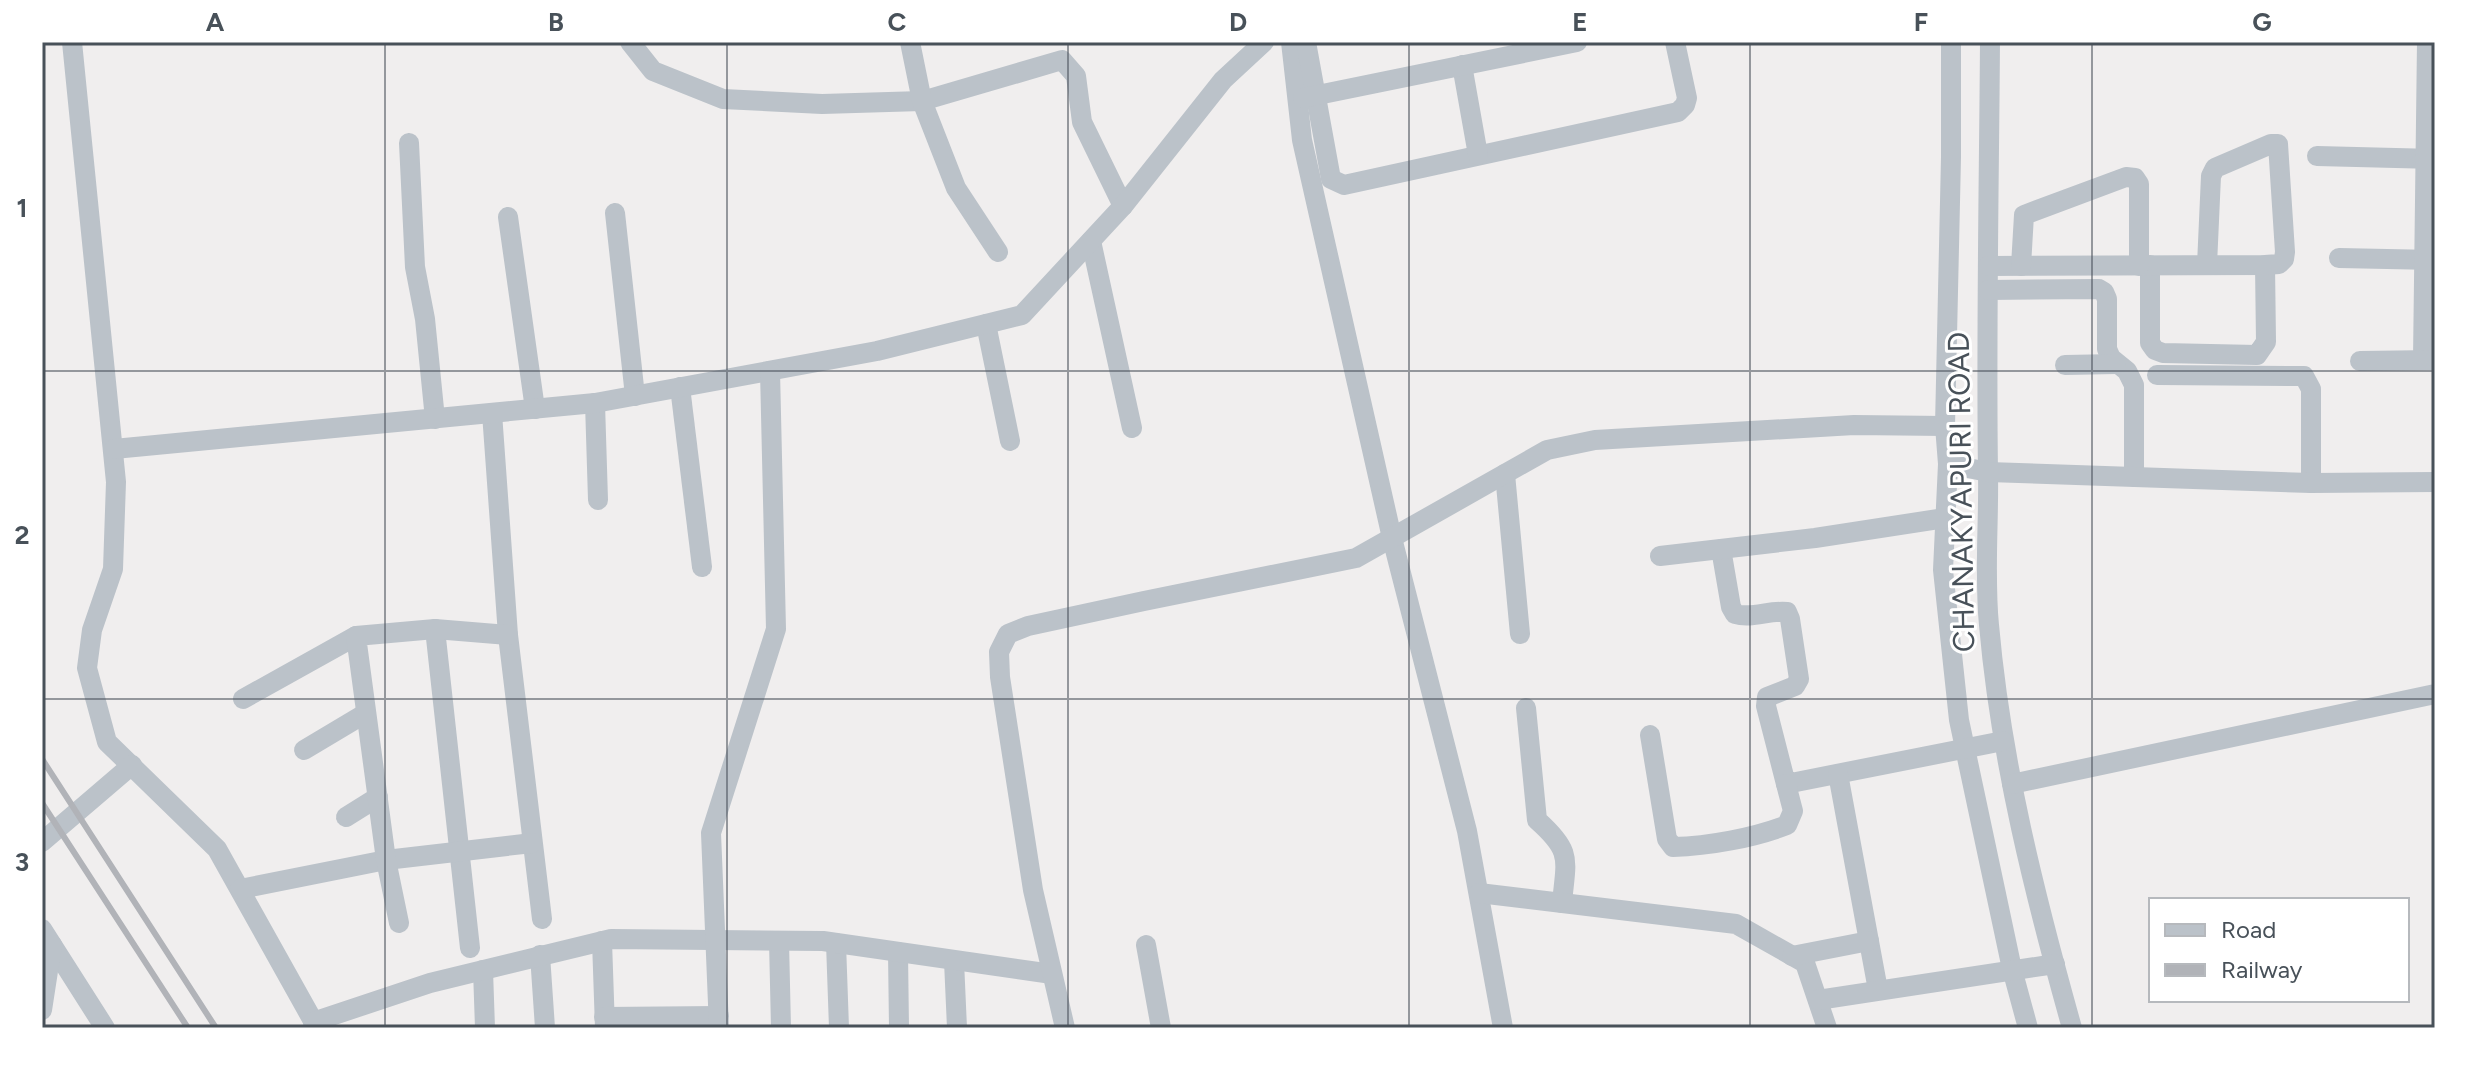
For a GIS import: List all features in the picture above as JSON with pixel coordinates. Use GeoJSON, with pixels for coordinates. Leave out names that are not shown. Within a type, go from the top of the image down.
{"type":"FeatureCollection","features":[{"type":"Feature","properties":{"kind":"street"},"geometry":{"type":"LineString","coordinates":[[72,42],[116,482],[113,569],[92,630],[87,668],[107,742],[217,849],[315,1025],[430,983],[611,939],[836,943],[1052,974]]}},
{"type":"Feature","properties":{"kind":"street"},"geometry":{"type":"LineString","coordinates":[[630,42],[653,71],[723,99],[822,104],[922,101],[1062,60],[1076,76],[1082,122],[1123,206]]}},
{"type":"Feature","properties":{"kind":"street"},"geometry":{"type":"LineString","coordinates":[[910,42],[922,101],[956,188],[998,252]]}},
{"type":"Feature","properties":{"kind":"street"},"geometry":{"type":"LineString","coordinates":[[114,449],[595,403],[877,351],[1022,315],[1123,206],[1223,80],[1264,42]]}},
{"type":"Feature","properties":{"kind":"street"},"geometry":{"type":"LineString","coordinates":[[1291,42],[1331,179],[1344,185],[1678,112],[1687,98],[1675,42]]}},
{"type":"Feature","properties":{"kind":"street"},"geometry":{"type":"LineString","coordinates":[[1306,42],[1307,97],[1302,140],[1392,538],[1467,831],[1503,1028]]}},
{"type":"Feature","properties":{"kind":"street"},"geometry":{"type":"LineString","coordinates":[[1307,97],[1462,65],[1486,51],[1577,42]]}},
{"type":"Feature","properties":{"kind":"street"},"geometry":{"type":"LineString","coordinates":[[1951,42],[1945,426],[1948,464],[1943,570],[1959,720],[2012,969],[2028,1028]]}},
{"type":"Feature","properties":{"kind":"street","name":"CHANAKYAPURI ROAD"},"geometry":{"type":"LineString","coordinates":[[1990,42],[1988,622],[2003,741],[2072,1028]]}},
{"type":"Feature","properties":{"kind":"street"},"geometry":{"type":"LineString","coordinates":[[2360,361],[2429,360],[2427,42]]}},
{"type":"Feature","properties":{"kind":"street"},"geometry":{"type":"LineString","coordinates":[[1462,65],[1478,155]]}},
{"type":"Feature","properties":{"kind":"street"},"geometry":{"type":"LineString","coordinates":[[409,143],[415,267],[425,319],[435,419]]}},
{"type":"Feature","properties":{"kind":"street"},"geometry":{"type":"LineString","coordinates":[[1988,266],[2144,266],[2279,264],[2285,252],[2278,144],[2271,144],[2215,168],[2211,176],[2207,265]]}},
{"type":"Feature","properties":{"kind":"street"},"geometry":{"type":"LineString","coordinates":[[2317,156],[2430,159]]}},
{"type":"Feature","properties":{"kind":"street"},"geometry":{"type":"LineString","coordinates":[[2021,266],[2024,215],[2126,177],[2135,178],[2139,184],[2150,343],[2155,350],[2163,353],[2257,355],[2266,342],[2265,265]]}},
{"type":"Feature","properties":{"kind":"street"},"geometry":{"type":"LineString","coordinates":[[615,213],[635,396]]}},
{"type":"Feature","properties":{"kind":"street"},"geometry":{"type":"LineString","coordinates":[[508,217],[535,409]]}},
{"type":"Feature","properties":{"kind":"street"},"geometry":{"type":"LineString","coordinates":[[1091,241],[1132,428]]}},
{"type":"Feature","properties":{"kind":"street"},"geometry":{"type":"LineString","coordinates":[[2339,258],[2430,260]]}},
{"type":"Feature","properties":{"kind":"street"},"geometry":{"type":"LineString","coordinates":[[1988,290],[2099,289],[2104,292],[2107,299],[2107,349],[2116,364],[2127,371],[2134,385],[2134,477]]}},
{"type":"Feature","properties":{"kind":"street"},"geometry":{"type":"LineString","coordinates":[[986,324],[1010,441]]}},
{"type":"Feature","properties":{"kind":"street"},"geometry":{"type":"LineString","coordinates":[[2065,365],[2116,364]]}},
{"type":"Feature","properties":{"kind":"street"},"geometry":{"type":"LineString","coordinates":[[602,941],[605,1022],[719,1022],[711,833],[776,629],[770,371]]}},
{"type":"Feature","properties":{"kind":"street"},"geometry":{"type":"LineString","coordinates":[[2157,375],[2304,376],[2311,389],[2311,483]]}},
{"type":"Feature","properties":{"kind":"street"},"geometry":{"type":"LineString","coordinates":[[680,387],[702,567]]}},
{"type":"Feature","properties":{"kind":"street"},"geometry":{"type":"LineString","coordinates":[[595,403],[598,500]]}},
{"type":"Feature","properties":{"kind":"street"},"geometry":{"type":"LineString","coordinates":[[492,413],[508,635],[542,919]]}},
{"type":"Feature","properties":{"kind":"street"},"geometry":{"type":"LineString","coordinates":[[1065,1028],[1033,890],[1000,677],[999,652],[1008,634],[1028,626],[1356,558],[1547,450],[1595,440],[1854,425],[1945,426]]}},
{"type":"Feature","properties":{"kind":"street"},"geometry":{"type":"LineString","coordinates":[[1948,464],[1988,472],[2434,487]]}},
{"type":"Feature","properties":{"kind":"street"},"geometry":{"type":"LineString","coordinates":[[1505,474],[1520,634]]}},
{"type":"Feature","properties":{"kind":"street"},"geometry":{"type":"LineString","coordinates":[[1660,556],[1815,538],[1945,518]]}},
{"type":"Feature","properties":{"kind":"street"},"geometry":{"type":"LineString","coordinates":[[1650,735],[1667,839],[1673,847],[1756,834],[1787,825],[1793,811],[1766,706],[1767,697],[1795,686],[1799,679],[1790,619],[1787,612],[1779,611],[1743,617],[1735,614],[1731,607],[1721,549]]}},
{"type":"Feature","properties":{"kind":"street"},"geometry":{"type":"LineString","coordinates":[[243,699],[356,636],[435,629],[508,635]]}},
{"type":"Feature","properties":{"kind":"street"},"geometry":{"type":"LineString","coordinates":[[435,629],[470,948]]}},
{"type":"Feature","properties":{"kind":"street"},"geometry":{"type":"LineString","coordinates":[[356,636],[386,860],[399,923]]}},
{"type":"Feature","properties":{"kind":"street"},"geometry":{"type":"LineString","coordinates":[[2012,784],[2435,694]]}},
{"type":"Feature","properties":{"kind":"street"},"geometry":{"type":"LineString","coordinates":[[1526,708],[1537,820],[1561,842],[1566,857],[1562,903]]}},
{"type":"Feature","properties":{"kind":"street"},"geometry":{"type":"LineString","coordinates":[[304,750],[366,713]]}},
{"type":"Feature","properties":{"kind":"street"},"geometry":{"type":"LineString","coordinates":[[1786,784],[2003,741]]}},
{"type":"Feature","properties":{"kind":"street"},"geometry":{"type":"LineString","coordinates":[[42,842],[132,765]]}},
{"type":"Feature","properties":{"kind":"street"},"geometry":{"type":"LineString","coordinates":[[1838,774],[1878,990]]}},
{"type":"Feature","properties":{"kind":"street"},"geometry":{"type":"LineString","coordinates":[[346,817],[378,797]]}},
{"type":"Feature","properties":{"kind":"street"},"geometry":{"type":"LineString","coordinates":[[240,889],[386,860],[532,843]]}},
{"type":"Feature","properties":{"kind":"street"},"geometry":{"type":"LineString","coordinates":[[1479,893],[1736,924],[1805,963],[1827,1028]]}},
{"type":"Feature","properties":{"kind":"street"},"geometry":{"type":"LineString","coordinates":[[42,1010],[47,937]]}},
{"type":"Feature","properties":{"kind":"street"},"geometry":{"type":"LineString","coordinates":[[47,937],[105,1028]]}},
{"type":"Feature","properties":{"kind":"street"},"geometry":{"type":"LineString","coordinates":[[779,941],[781,1028]]}},
{"type":"Feature","properties":{"kind":"street"},"geometry":{"type":"LineString","coordinates":[[1792,956],[1869,941]]}},
{"type":"Feature","properties":{"kind":"street"},"geometry":{"type":"LineString","coordinates":[[836,943],[839,1028]]}},
{"type":"Feature","properties":{"kind":"street"},"geometry":{"type":"LineString","coordinates":[[1146,945],[1161,1028]]}},
{"type":"Feature","properties":{"kind":"street"},"geometry":{"type":"LineString","coordinates":[[898,952],[899,1028]]}},
{"type":"Feature","properties":{"kind":"street"},"geometry":{"type":"LineString","coordinates":[[540,955],[545,1028]]}},
{"type":"Feature","properties":{"kind":"street"},"geometry":{"type":"LineString","coordinates":[[954,961],[957,1028]]}},
{"type":"Feature","properties":{"kind":"street"},"geometry":{"type":"LineString","coordinates":[[1818,1000],[2055,964]]}},
{"type":"Feature","properties":{"kind":"street"},"geometry":{"type":"LineString","coordinates":[[483,970],[485,1028]]}},
{"type":"Feature","properties":{"kind":"railway"},"geometry":{"type":"LineString","coordinates":[[42,759],[216,1028]]}},
{"type":"Feature","properties":{"kind":"railway"},"geometry":{"type":"LineString","coordinates":[[42,803],[188,1028]]}}]}
